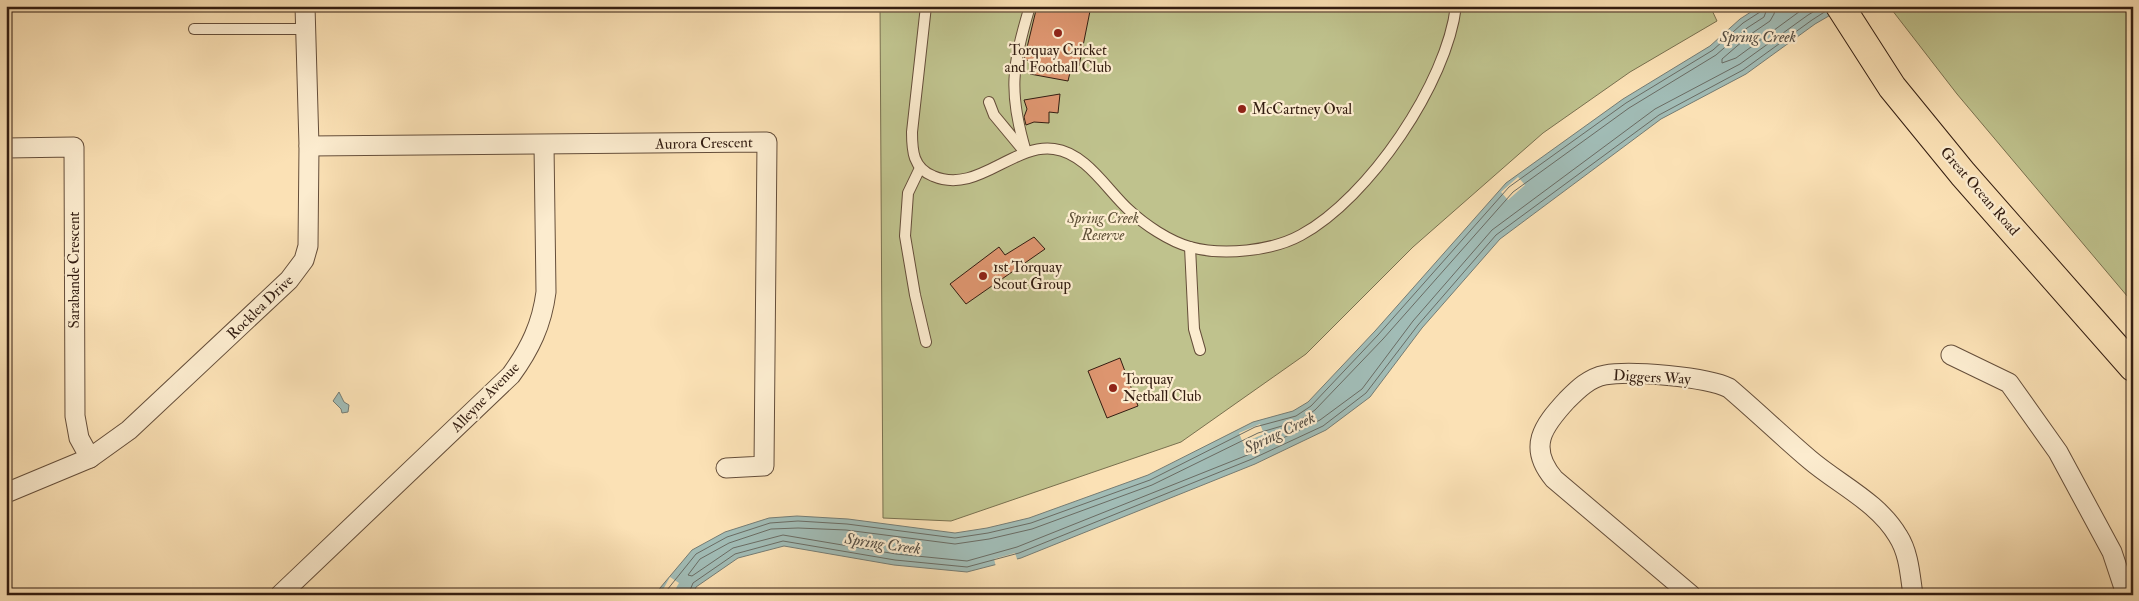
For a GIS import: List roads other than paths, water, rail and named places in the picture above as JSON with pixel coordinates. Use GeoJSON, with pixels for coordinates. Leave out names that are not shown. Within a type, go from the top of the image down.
{"type":"FeatureCollection","features":[{"type":"Feature","properties":{"kind":"main road","name":"Great Ocean Road"},"geometry":{"type":"LineString","coordinates":[[1840,6],[1892,87],[1964,174],[2133,367]]}},
{"type":"Feature","properties":{"kind":"street","name":"Rocklea Drive"},"geometry":{"type":"LineString","coordinates":[[6,493],[90,458],[129,430],[297,271],[304,260],[308,246],[310,146],[305,6]]}},
{"type":"Feature","properties":{"kind":"street","name":"Aurora Crescent"},"geometry":{"type":"LineString","coordinates":[[310,146],[767,142],[764,466],[726,468]]}},
{"type":"Feature","properties":{"kind":"street","name":"Alleyne Avenue"},"geometry":{"type":"LineString","coordinates":[[282,592],[512,375],[526,354],[543,314],[546,292],[544,145]]}},
{"type":"Feature","properties":{"kind":"street","name":"Sarabande Crescent"},"geometry":{"type":"LineString","coordinates":[[6,148],[74,147],[75,416],[79,438],[90,458]]}},
{"type":"Feature","properties":{"kind":"street"},"geometry":{"type":"LineString","coordinates":[[1951,355],[2009,384],[2058,452],[2112,552],[2125,595],[2133,594]]}},
{"type":"Feature","properties":{"kind":"street","name":"Diggers Way"},"geometry":{"type":"LineString","coordinates":[[1691,595],[1554,479],[1547,470],[1541,456],[1540,443],[1543,430],[1549,419],[1581,386],[1592,380],[1604,375],[1627,374],[1703,380],[1717,382],[1729,388],[1810,460],[1879,512],[1889,523],[1899,536],[1905,550],[1913,595]]}},
{"type":"Feature","properties":{"kind":"lane"},"geometry":{"type":"LineString","coordinates":[[926,6],[912,132],[914,154],[920,168],[939,179],[965,179],[996,168],[1026,152],[1045,149],[1066,152],[1085,164],[1129,211],[1151,228],[1190,247],[1220,250],[1245,250],[1283,243],[1323,222],[1339,208],[1382,159],[1420,104],[1448,46],[1456,6]]}},
{"type":"Feature","properties":{"kind":"lane"},"geometry":{"type":"LineString","coordinates":[[1026,152],[1017,122],[1013,98],[1016,56],[1030,6]]}},
{"type":"Feature","properties":{"kind":"lane"},"geometry":{"type":"LineString","coordinates":[[194,29],[305,29]]}},
{"type":"Feature","properties":{"kind":"lane"},"geometry":{"type":"LineString","coordinates":[[988,102],[994,114],[1026,152]]}},
{"type":"Feature","properties":{"kind":"lane"},"geometry":{"type":"LineString","coordinates":[[920,168],[908,193],[905,236],[915,295],[926,342]]}},
{"type":"Feature","properties":{"kind":"lane"},"geometry":{"type":"LineString","coordinates":[[1190,247],[1194,329],[1200,350]]}},
{"type":"Feature","properties":{"kind":"water","name":"Spring Creek"},"geometry":{"type":"Polygon","coordinates":[[[1760,6],[1846,6],[1815,24],[1746,74],[1661,119],[1500,239],[1422,328],[1370,397],[1326,430],[1255,464],[1021,558],[967,572],[894,565],[784,546],[738,558],[696,587],[693,595],[657,595],[660,588],[692,550],[725,532],[769,518],[797,516],[848,519],[955,533],[987,528],[1029,518],[1148,475],[1253,422],[1293,411],[1308,402],[1375,331],[1506,183],[1623,99],[1710,46],[1740,19],[1760,6]]]}},
{"type":"Feature","properties":{"kind":"water"},"geometry":{"type":"Polygon","coordinates":[[[339,392],[344,402],[349,405],[348,412],[342,413],[341,409],[333,401],[339,392]]]}},
{"type":"Feature","properties":{"kind":"place","name":"Torquay Cricket and Football Club"},"geometry":{"type":"Point","coordinates":[1058,33]}},
{"type":"Feature","properties":{"kind":"place","name":"McCartney Oval"},"geometry":{"type":"Point","coordinates":[1242,109]}},
{"type":"Feature","properties":{"kind":"place","name":"1st Torquay Scout Group"},"geometry":{"type":"Point","coordinates":[983,276]}},
{"type":"Feature","properties":{"kind":"place","name":"Torquay Netball Club"},"geometry":{"type":"Point","coordinates":[1113,388]}},
{"type":"Feature","properties":{"kind":"park label","name":"Spring Creek Reserve"},"geometry":{"type":"Point","coordinates":[1103,226]}}]}
